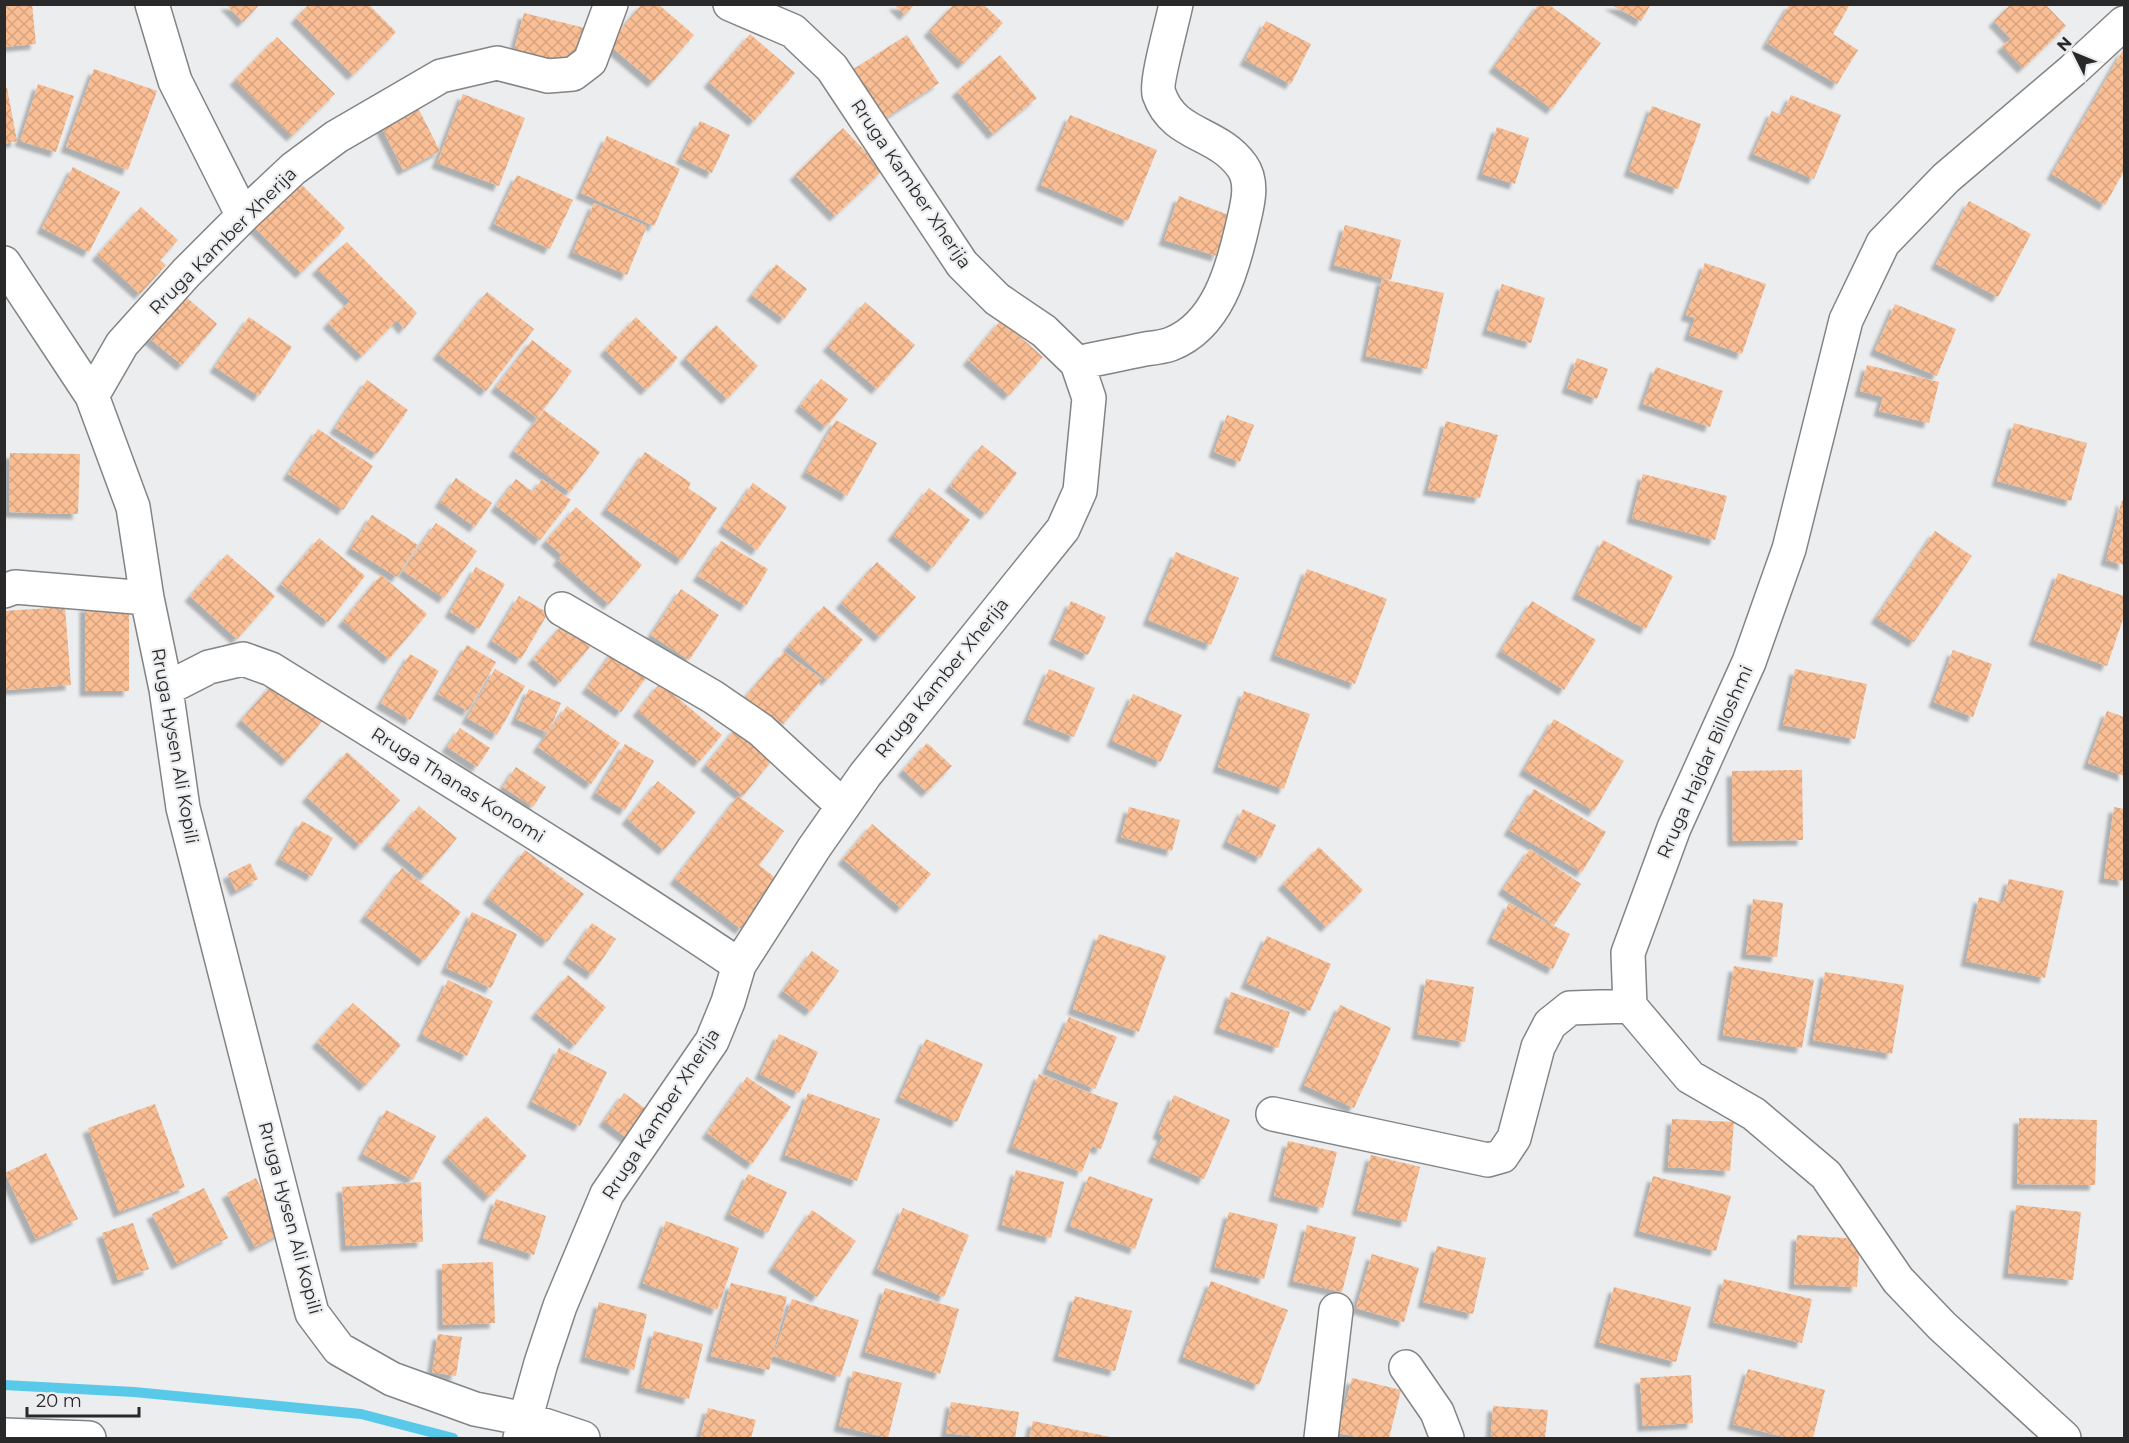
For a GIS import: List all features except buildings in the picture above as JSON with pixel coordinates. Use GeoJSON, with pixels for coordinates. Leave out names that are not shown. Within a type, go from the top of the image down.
{"type":"FeatureCollection","features":[{"type":"Feature","properties":{"kind":"street"},"geometry":{"type":"LineString","coordinates":[[152,4],[175,81],[243,216]]}},
{"type":"Feature","properties":{"kind":"street","name":"Rruga Kamber Xherija"},"geometry":{"type":"LineString","coordinates":[[92,396],[122,344],[186,273],[293,169],[336,137],[441,76],[497,63],[548,76],[573,74],[590,61],[611,4]]}},
{"type":"Feature","properties":{"kind":"street","name":"Rruga Kamber Xherija"},"geometry":{"type":"LineString","coordinates":[[523,1431],[541,1363],[560,1306],[607,1194],[712,1041],[728,1002],[739,965],[842,805],[1063,530],[1080,491],[1089,398],[1077,363],[1044,331],[997,299],[962,264],[832,68],[793,31],[730,4]]}},
{"type":"Feature","properties":{"kind":"street"},"geometry":{"type":"LineString","coordinates":[[1077,363],[1172,344],[1197,328],[1218,302],[1236,256],[1249,196],[1244,169],[1232,153],[1212,140],[1181,126],[1167,112],[1157,91],[1176,4]]}},
{"type":"Feature","properties":{"kind":"street","name":"Rruga Hajdar Billoshmi"},"geometry":{"type":"LineString","coordinates":[[1630,1006],[1628,953],[1674,828],[1749,662],[1789,549],[1846,320],[1883,243],[1946,178],[2073,70],[2124,23]]}},
{"type":"Feature","properties":{"kind":"street","name":"Rruga Hysen Ali Kopili"},"geometry":{"type":"LineString","coordinates":[[4,263],[92,396],[134,507],[147,598],[166,689],[183,808],[312,1313],[339,1349],[392,1379],[475,1409],[523,1431]]}},
{"type":"Feature","properties":{"kind":"street"},"geometry":{"type":"LineString","coordinates":[[4,591],[15,587],[147,598]]}},
{"type":"Feature","properties":{"kind":"street"},"geometry":{"type":"LineString","coordinates":[[562,609],[713,697],[752,723],[842,805]]}},
{"type":"Feature","properties":{"kind":"street","name":"Rruga Thanas Konomi"},"geometry":{"type":"LineString","coordinates":[[166,689],[209,667],[243,659],[271,669],[558,847],[739,965]]}},
{"type":"Feature","properties":{"kind":"street"},"geometry":{"type":"LineString","coordinates":[[1273,1114],[1488,1160],[1503,1155],[1514,1138],[1538,1047],[1550,1024],[1570,1008],[1630,1006],[1690,1077],[1754,1114],[1826,1174],[1898,1280],[1942,1326],[2064,1438]]}},
{"type":"Feature","properties":{"kind":"street"},"geometry":{"type":"LineString","coordinates":[[1321,1438],[1336,1310]]}},
{"type":"Feature","properties":{"kind":"street"},"geometry":{"type":"LineString","coordinates":[[1406,1367],[1437,1412],[1447,1438]]}},
{"type":"Feature","properties":{"kind":"street"},"geometry":{"type":"LineString","coordinates":[[523,1431],[583,1438]]}},
{"type":"Feature","properties":{"kind":"street"},"geometry":{"type":"LineString","coordinates":[[4,1435],[89,1438]]}},
{"type":"Feature","properties":{"kind":"waterway"},"geometry":{"type":"LineString","coordinates":[[4,1385],[134,1392],[361,1414],[453,1438]]}}]}
